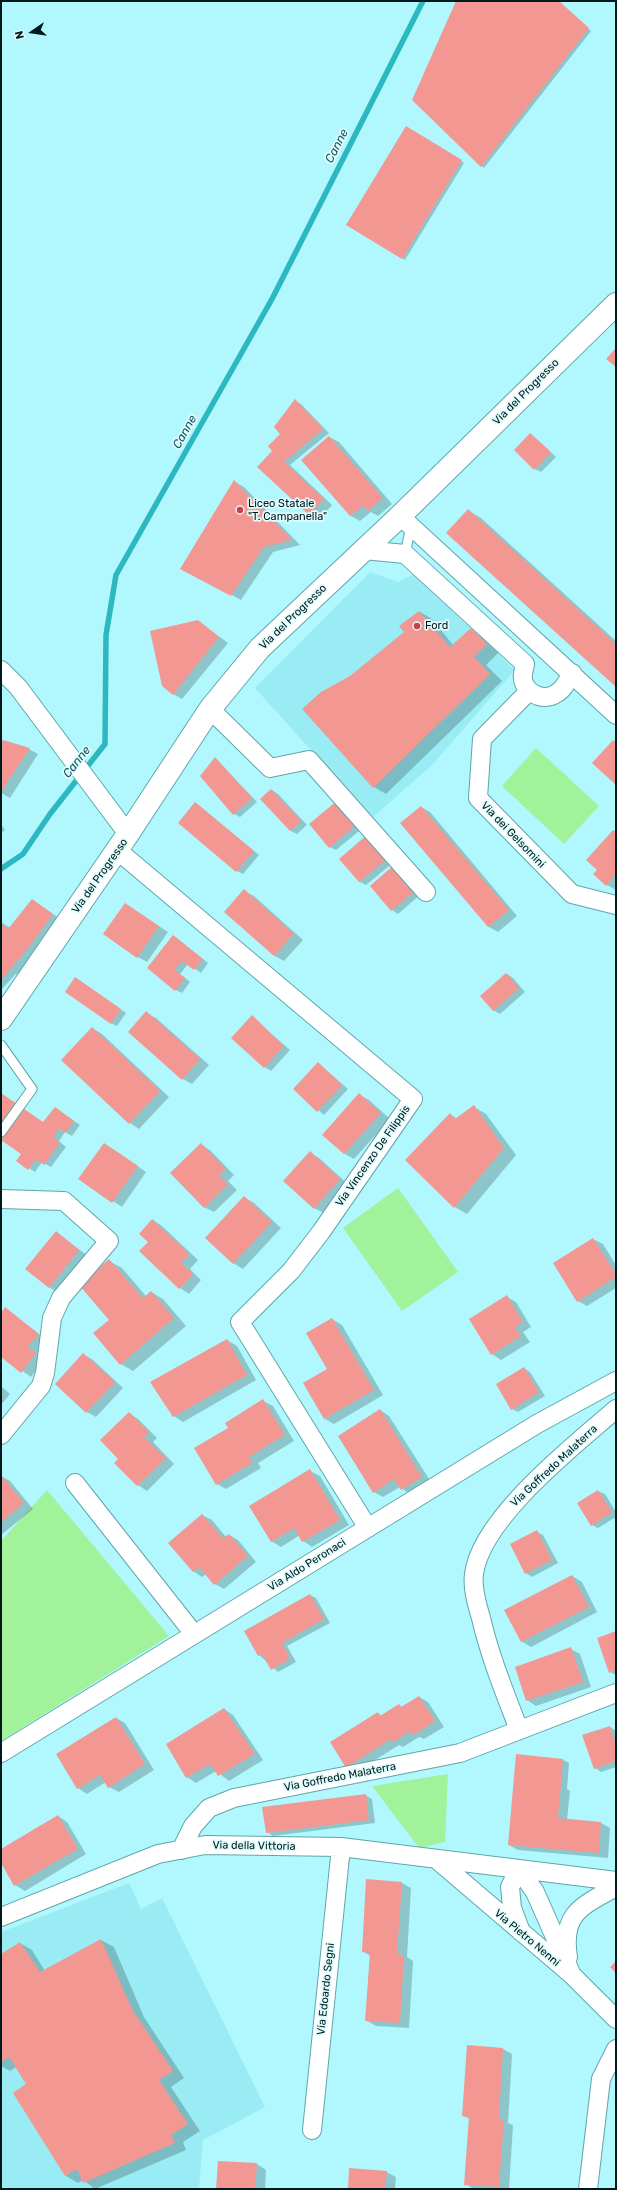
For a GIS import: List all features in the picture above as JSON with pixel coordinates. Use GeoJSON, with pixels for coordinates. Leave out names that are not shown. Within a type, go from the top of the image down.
{"type":"FeatureCollection","features":[{"type":"Feature","properties":{"kind":"street","name":"Via del Progresso"},"geometry":{"type":"LineString","coordinates":[[1,1019],[123,842],[210,710],[260,648],[364,550],[406,521],[616,304]]}},
{"type":"Feature","properties":{"kind":"street"},"geometry":{"type":"LineString","coordinates":[[406,521],[616,715]]}},
{"type":"Feature","properties":{"kind":"street"},"geometry":{"type":"LineString","coordinates":[[364,550],[406,554],[525,664],[523,674],[524,682],[529,691],[538,697],[553,695],[565,686],[572,673]]}},
{"type":"Feature","properties":{"kind":"street"},"geometry":{"type":"LineString","coordinates":[[1,670],[18,687],[107,806],[123,842]]}},
{"type":"Feature","properties":{"kind":"street","name":"Via dei Gelsomini"},"geometry":{"type":"LineString","coordinates":[[529,691],[482,739],[478,798],[572,894],[616,905]]}},
{"type":"Feature","properties":{"kind":"street"},"geometry":{"type":"LineString","coordinates":[[210,710],[270,768],[309,760],[426,892]]}},
{"type":"Feature","properties":{"kind":"street","name":"Via Vincenzo De Filippis"},"geometry":{"type":"LineString","coordinates":[[123,842],[413,1099],[321,1232],[291,1271],[240,1322],[368,1528]]}},
{"type":"Feature","properties":{"kind":"street"},"geometry":{"type":"LineString","coordinates":[[1,1199],[64,1201],[109,1241],[61,1298],[52,1318],[45,1373],[41,1386],[1,1435]]}},
{"type":"Feature","properties":{"kind":"street","name":"Via Aldo Peronaci"},"geometry":{"type":"LineString","coordinates":[[1,1753],[537,1424],[616,1381]]}},
{"type":"Feature","properties":{"kind":"street","name":"Via Goffredo Malaterra"},"geometry":{"type":"LineString","coordinates":[[519,1730],[488,1645],[476,1599],[474,1574],[481,1552],[489,1535],[516,1500],[616,1409]]}},
{"type":"Feature","properties":{"kind":"street"},"geometry":{"type":"LineString","coordinates":[[75,1483],[194,1634]]}},
{"type":"Feature","properties":{"kind":"street","name":"Via Goffredo Malaterra"},"geometry":{"type":"LineString","coordinates":[[181,1850],[192,1826],[209,1808],[234,1798],[460,1753],[616,1693]]}},
{"type":"Feature","properties":{"kind":"street","name":"Via della Vittoria"},"geometry":{"type":"LineString","coordinates":[[1,1917],[158,1854],[206,1845],[341,1848],[616,1881]]}},
{"type":"Feature","properties":{"kind":"street","name":"Via Edoardo Segni"},"geometry":{"type":"LineString","coordinates":[[312,2130],[341,1848]]}},
{"type":"Feature","properties":{"kind":"street","name":"Via Pietro Nenni"},"geometry":{"type":"LineString","coordinates":[[436,1859],[572,1975],[616,2019]]}},
{"type":"Feature","properties":{"kind":"street"},"geometry":{"type":"LineString","coordinates":[[521,1933],[512,1908],[510,1887],[519,1869],[535,1892],[572,1975]]}},
{"type":"Feature","properties":{"kind":"street"},"geometry":{"type":"LineString","coordinates":[[572,1975],[565,1939],[570,1919],[585,1904],[616,1887]]}},
{"type":"Feature","properties":{"kind":"street"},"geometry":{"type":"LineString","coordinates":[[588,2189],[601,2079],[616,2049]]}},
{"type":"Feature","properties":{"kind":"lane"},"geometry":{"type":"LineString","coordinates":[[406,521],[406,554]]}},
{"type":"Feature","properties":{"kind":"lane"},"geometry":{"type":"LineString","coordinates":[[1,1045],[32,1089],[1,1132]]}},
{"type":"Feature","properties":{"kind":"shaded area"},"geometry":{"type":"Polygon","coordinates":[[[370,572],[398,582],[414,574],[515,670],[432,765],[372,818],[255,688],[370,572]]]}},
{"type":"Feature","properties":{"kind":"shaded area"},"geometry":{"type":"Polygon","coordinates":[[[129,1883],[141,1909],[162,1898],[265,2107],[203,2140],[199,2189],[1,2189],[1,1932],[129,1883]]]}},
{"type":"Feature","properties":{"kind":"green space"},"geometry":{"type":"Polygon","coordinates":[[[536,748],[599,806],[564,844],[502,786],[536,748]]]}},
{"type":"Feature","properties":{"kind":"green space"},"geometry":{"type":"Polygon","coordinates":[[[398,1188],[458,1272],[402,1311],[343,1228],[398,1188]]]}},
{"type":"Feature","properties":{"kind":"green space"},"geometry":{"type":"Polygon","coordinates":[[[47,1490],[169,1636],[1,1741],[1,1541],[47,1490]]]}},
{"type":"Feature","properties":{"kind":"green space"},"geometry":{"type":"Polygon","coordinates":[[[448,1774],[445,1842],[419,1848],[372,1786],[448,1774]]]}},
{"type":"Feature","properties":{"kind":"building"},"geometry":{"type":"Polygon","coordinates":[[[456,1],[559,1],[589,28],[481,167],[412,100],[456,1]]]}},
{"type":"Feature","properties":{"kind":"building"},"geometry":{"type":"Polygon","coordinates":[[[406,126],[462,160],[402,259],[346,225],[406,126]]]}},
{"type":"Feature","properties":{"kind":"building"},"geometry":{"type":"Polygon","coordinates":[[[616,348],[616,367],[606,359],[616,348]]]}},
{"type":"Feature","properties":{"kind":"building"},"geometry":{"type":"Polygon","coordinates":[[[295,399],[323,429],[284,462],[324,499],[309,515],[257,467],[272,451],[268,446],[280,434],[274,427],[295,399]]]}},
{"type":"Feature","properties":{"kind":"building"},"geometry":{"type":"Polygon","coordinates":[[[530,433],[551,452],[534,470],[514,450],[530,433]]]}},
{"type":"Feature","properties":{"kind":"building"},"geometry":{"type":"Polygon","coordinates":[[[329,436],[383,498],[368,511],[363,506],[350,516],[301,460],[329,436]]]}},
{"type":"Feature","properties":{"kind":"building","name":"Liceo Statale \"T. Campanella\""},"geometry":{"type":"Polygon","coordinates":[[[234,480],[292,540],[264,547],[231,596],[180,569],[234,480]]]}},
{"type":"Feature","properties":{"kind":"building"},"geometry":{"type":"Polygon","coordinates":[[[468,509],[616,644],[616,687],[446,533],[468,509]]]}},
{"type":"Feature","properties":{"kind":"building"},"geometry":{"type":"Polygon","coordinates":[[[419,611],[450,647],[471,628],[487,644],[474,657],[490,674],[373,788],[302,709],[321,692],[350,676],[404,632],[399,626],[419,611]]]}},
{"type":"Feature","properties":{"kind":"building"},"geometry":{"type":"Polygon","coordinates":[[[198,620],[219,637],[173,695],[162,686],[150,631],[198,620]]]}},
{"type":"Feature","properties":{"kind":"building"},"geometry":{"type":"Polygon","coordinates":[[[3,740],[30,748],[1,792],[1,742],[3,740]]]}},
{"type":"Feature","properties":{"kind":"building"},"geometry":{"type":"Polygon","coordinates":[[[613,740],[616,743],[616,785],[592,763],[613,740]]]}},
{"type":"Feature","properties":{"kind":"building"},"geometry":{"type":"Polygon","coordinates":[[[215,757],[252,798],[233,815],[200,776],[215,757]]]}},
{"type":"Feature","properties":{"kind":"building"},"geometry":{"type":"Polygon","coordinates":[[[271,789],[301,821],[290,831],[260,799],[271,789]]]}},
{"type":"Feature","properties":{"kind":"building"},"geometry":{"type":"Polygon","coordinates":[[[338,800],[358,823],[329,848],[309,824],[338,800]]]}},
{"type":"Feature","properties":{"kind":"building"},"geometry":{"type":"Polygon","coordinates":[[[195,802],[254,851],[236,872],[178,823],[195,802]]]}},
{"type":"Feature","properties":{"kind":"building"},"geometry":{"type":"Polygon","coordinates":[[[421,806],[509,910],[488,927],[400,823],[421,806]]]}},
{"type":"Feature","properties":{"kind":"building"},"geometry":{"type":"Polygon","coordinates":[[[613,830],[616,832],[616,874],[606,886],[593,874],[597,870],[586,860],[613,830]]]}},
{"type":"Feature","properties":{"kind":"building"},"geometry":{"type":"Polygon","coordinates":[[[368,834],[388,858],[359,882],[339,859],[368,834]]]}},
{"type":"Feature","properties":{"kind":"building"},"geometry":{"type":"Polygon","coordinates":[[[394,865],[416,890],[391,911],[370,886],[394,865]]]}},
{"type":"Feature","properties":{"kind":"building"},"geometry":{"type":"Polygon","coordinates":[[[244,889],[294,934],[274,956],[224,912],[244,889]]]}},
{"type":"Feature","properties":{"kind":"building"},"geometry":{"type":"Polygon","coordinates":[[[32,899],[53,914],[29,947],[1,980],[1,923],[8,929],[32,899]]]}},
{"type":"Feature","properties":{"kind":"building"},"geometry":{"type":"Polygon","coordinates":[[[125,903],[159,926],[137,958],[103,934],[125,903]]]}},
{"type":"Feature","properties":{"kind":"building"},"geometry":{"type":"Polygon","coordinates":[[[173,935],[203,959],[194,970],[182,961],[175,970],[185,978],[175,991],[147,968],[173,935]]]}},
{"type":"Feature","properties":{"kind":"building"},"geometry":{"type":"Polygon","coordinates":[[[506,973],[519,988],[493,1011],[480,996],[506,973]]]}},
{"type":"Feature","properties":{"kind":"building"},"geometry":{"type":"Polygon","coordinates":[[[75,977],[121,1009],[111,1024],[65,992],[75,977]]]}},
{"type":"Feature","properties":{"kind":"building"},"geometry":{"type":"Polygon","coordinates":[[[146,1011],[200,1059],[182,1080],[128,1032],[146,1011]]]}},
{"type":"Feature","properties":{"kind":"building"},"geometry":{"type":"Polygon","coordinates":[[[252,1015],[284,1046],[264,1068],[231,1038],[252,1015]]]}},
{"type":"Feature","properties":{"kind":"building"},"geometry":{"type":"Polygon","coordinates":[[[92,1027],[160,1091],[129,1124],[61,1060],[92,1027]]]}},
{"type":"Feature","properties":{"kind":"building"},"geometry":{"type":"Polygon","coordinates":[[[318,1062],[342,1085],[317,1112],[293,1089],[318,1062]]]}},
{"type":"Feature","properties":{"kind":"building"},"geometry":{"type":"Polygon","coordinates":[[[1,1093],[43,1122],[55,1107],[74,1121],[65,1133],[59,1128],[53,1137],[60,1142],[44,1165],[36,1159],[28,1170],[16,1161],[21,1154],[1,1140],[1,1093]]]}},
{"type":"Feature","properties":{"kind":"building"},"geometry":{"type":"Polygon","coordinates":[[[359,1093],[381,1113],[344,1154],[322,1135],[359,1093]]]}},
{"type":"Feature","properties":{"kind":"building"},"geometry":{"type":"Polygon","coordinates":[[[474,1105],[504,1148],[454,1208],[405,1160],[450,1113],[455,1119],[474,1105]]]}},
{"type":"Feature","properties":{"kind":"building"},"geometry":{"type":"Polygon","coordinates":[[[104,1143],[138,1166],[112,1203],[78,1179],[104,1143]]]}},
{"type":"Feature","properties":{"kind":"building"},"geometry":{"type":"Polygon","coordinates":[[[201,1143],[226,1169],[219,1175],[228,1184],[204,1208],[170,1173],[201,1143]]]}},
{"type":"Feature","properties":{"kind":"building"},"geometry":{"type":"Polygon","coordinates":[[[310,1151],[340,1179],[314,1209],[283,1181],[310,1151]]]}},
{"type":"Feature","properties":{"kind":"building"},"geometry":{"type":"Polygon","coordinates":[[[244,1196],[272,1222],[233,1264],[205,1238],[244,1196]]]}},
{"type":"Feature","properties":{"kind":"building"},"geometry":{"type":"Polygon","coordinates":[[[152,1219],[189,1254],[181,1263],[193,1274],[179,1289],[139,1251],[148,1242],[139,1234],[152,1219]]]}},
{"type":"Feature","properties":{"kind":"building"},"geometry":{"type":"Polygon","coordinates":[[[56,1231],[79,1250],[49,1288],[25,1269],[56,1231]]]}},
{"type":"Feature","properties":{"kind":"building"},"geometry":{"type":"Polygon","coordinates":[[[593,1238],[616,1274],[616,1277],[577,1302],[553,1263],[593,1238]]]}},
{"type":"Feature","properties":{"kind":"building"},"geometry":{"type":"Polygon","coordinates":[[[109,1259],[143,1298],[151,1291],[174,1318],[120,1365],[93,1333],[109,1320],[79,1285],[109,1259]]]}},
{"type":"Feature","properties":{"kind":"building"},"geometry":{"type":"Polygon","coordinates":[[[507,1295],[523,1322],[515,1327],[521,1336],[491,1355],[469,1319],[507,1295]]]}},
{"type":"Feature","properties":{"kind":"building"},"geometry":{"type":"Polygon","coordinates":[[[5,1307],[39,1334],[28,1347],[36,1353],[21,1373],[1,1357],[1,1313],[5,1307]]]}},
{"type":"Feature","properties":{"kind":"building"},"geometry":{"type":"Polygon","coordinates":[[[332,1318],[374,1390],[324,1419],[303,1383],[327,1369],[306,1333],[332,1318]]]}},
{"type":"Feature","properties":{"kind":"building"},"geometry":{"type":"Polygon","coordinates":[[[227,1339],[247,1375],[173,1417],[150,1382],[227,1339]]]}},
{"type":"Feature","properties":{"kind":"building"},"geometry":{"type":"Polygon","coordinates":[[[83,1353],[115,1382],[86,1413],[55,1384],[83,1353]]]}},
{"type":"Feature","properties":{"kind":"building"},"geometry":{"type":"Polygon","coordinates":[[[524,1367],[539,1392],[511,1410],[496,1384],[524,1367]]]}},
{"type":"Feature","properties":{"kind":"building"},"geometry":{"type":"Polygon","coordinates":[[[263,1399],[285,1435],[249,1457],[252,1463],[216,1485],[194,1448],[228,1428],[225,1423],[263,1399]]]}},
{"type":"Feature","properties":{"kind":"building"},"geometry":{"type":"Polygon","coordinates":[[[380,1409],[422,1477],[401,1490],[394,1479],[373,1493],[338,1436],[380,1409]]]}},
{"type":"Feature","properties":{"kind":"building"},"geometry":{"type":"Polygon","coordinates":[[[129,1412],[149,1432],[144,1437],[166,1458],[137,1486],[114,1463],[118,1459],[100,1440],[129,1412]]]}},
{"type":"Feature","properties":{"kind":"building"},"geometry":{"type":"Polygon","coordinates":[[[310,1469],[340,1520],[302,1542],[294,1528],[271,1542],[249,1506],[310,1469]]]}},
{"type":"Feature","properties":{"kind":"building"},"geometry":{"type":"Polygon","coordinates":[[[1,1475],[24,1503],[1,1522],[1,1475]]]}},
{"type":"Feature","properties":{"kind":"building"},"geometry":{"type":"Polygon","coordinates":[[[598,1490],[612,1512],[591,1526],[577,1503],[598,1490]]]}},
{"type":"Feature","properties":{"kind":"building"},"geometry":{"type":"Polygon","coordinates":[[[202,1514],[223,1538],[229,1534],[248,1556],[214,1585],[199,1567],[193,1572],[168,1543],[202,1514]]]}},
{"type":"Feature","properties":{"kind":"building"},"geometry":{"type":"Polygon","coordinates":[[[537,1530],[552,1560],[525,1574],[510,1544],[537,1530]]]}},
{"type":"Feature","properties":{"kind":"building"},"geometry":{"type":"Polygon","coordinates":[[[572,1575],[589,1607],[521,1642],[504,1610],[572,1575]]]}},
{"type":"Feature","properties":{"kind":"building"},"geometry":{"type":"Polygon","coordinates":[[[310,1594],[324,1619],[282,1643],[290,1659],[271,1670],[262,1654],[258,1656],[244,1631],[310,1594]]]}},
{"type":"Feature","properties":{"kind":"building"},"geometry":{"type":"Polygon","coordinates":[[[616,1631],[616,1670],[609,1673],[597,1638],[616,1631]]]}},
{"type":"Feature","properties":{"kind":"building"},"geometry":{"type":"Polygon","coordinates":[[[571,1647],[583,1682],[526,1701],[515,1667],[571,1647]]]}},
{"type":"Feature","properties":{"kind":"building"},"geometry":{"type":"Polygon","coordinates":[[[419,1696],[435,1721],[414,1735],[411,1731],[393,1742],[391,1739],[346,1768],[330,1742],[378,1712],[380,1716],[399,1704],[401,1707],[419,1696]]]}},
{"type":"Feature","properties":{"kind":"building"},"geometry":{"type":"Polygon","coordinates":[[[224,1708],[255,1754],[218,1776],[210,1764],[186,1778],[166,1744],[224,1708]]]}},
{"type":"Feature","properties":{"kind":"building"},"geometry":{"type":"Polygon","coordinates":[[[116,1717],[145,1764],[108,1788],[100,1775],[77,1789],[56,1754],[116,1717]]]}},
{"type":"Feature","properties":{"kind":"building"},"geometry":{"type":"Polygon","coordinates":[[[610,1726],[616,1745],[616,1761],[594,1769],[582,1735],[610,1726]]]}},
{"type":"Feature","properties":{"kind":"building"},"geometry":{"type":"Polygon","coordinates":[[[516,1754],[563,1759],[558,1818],[601,1822],[599,1853],[508,1845],[516,1754]]]}},
{"type":"Feature","properties":{"kind":"building"},"geometry":{"type":"Polygon","coordinates":[[[366,1794],[369,1820],[266,1833],[262,1807],[366,1794]]]}},
{"type":"Feature","properties":{"kind":"building"},"geometry":{"type":"Polygon","coordinates":[[[58,1815],[78,1849],[14,1886],[1,1863],[1,1849],[58,1815]]]}},
{"type":"Feature","properties":{"kind":"building"},"geometry":{"type":"Polygon","coordinates":[[[366,1879],[402,1882],[397,1954],[404,1955],[400,2023],[365,2021],[370,1953],[362,1952],[366,1879]]]}},
{"type":"Feature","properties":{"kind":"building"},"geometry":{"type":"Polygon","coordinates":[[[101,1939],[132,2009],[173,2071],[159,2080],[188,2124],[171,2135],[175,2143],[83,2183],[77,2169],[65,2176],[13,2093],[26,2084],[9,2057],[1,2062],[1,1954],[20,1942],[40,1972],[101,1939]]]}},
{"type":"Feature","properties":{"kind":"building"},"geometry":{"type":"Polygon","coordinates":[[[616,1961],[616,1973],[610,1967],[616,1961]]]}},
{"type":"Feature","properties":{"kind":"building"},"geometry":{"type":"Polygon","coordinates":[[[467,2045],[503,2048],[499,2119],[504,2119],[499,2187],[464,2185],[469,2117],[462,2116],[467,2045]]]}},
{"type":"Feature","properties":{"kind":"building"},"geometry":{"type":"Polygon","coordinates":[[[218,2161],[257,2163],[255,2189],[216,2189],[218,2161]]]}},
{"type":"Feature","properties":{"kind":"building"},"geometry":{"type":"Polygon","coordinates":[[[349,2168],[387,2171],[385,2189],[348,2189],[349,2168]]]}},
{"type":"Feature","properties":{"kind":"waterway","name":"Canne"},"geometry":{"type":"LineString","coordinates":[[1,869],[23,854],[50,814],[105,744],[106,635],[116,575],[272,299],[423,1]]}},
{"type":"Feature","properties":{"kind":"place","name":"Liceo Statale \"T. Campanella\""},"geometry":{"type":"Point","coordinates":[240,510]}},
{"type":"Feature","properties":{"kind":"place","name":"Ford"},"geometry":{"type":"Point","coordinates":[417,626]}}]}
